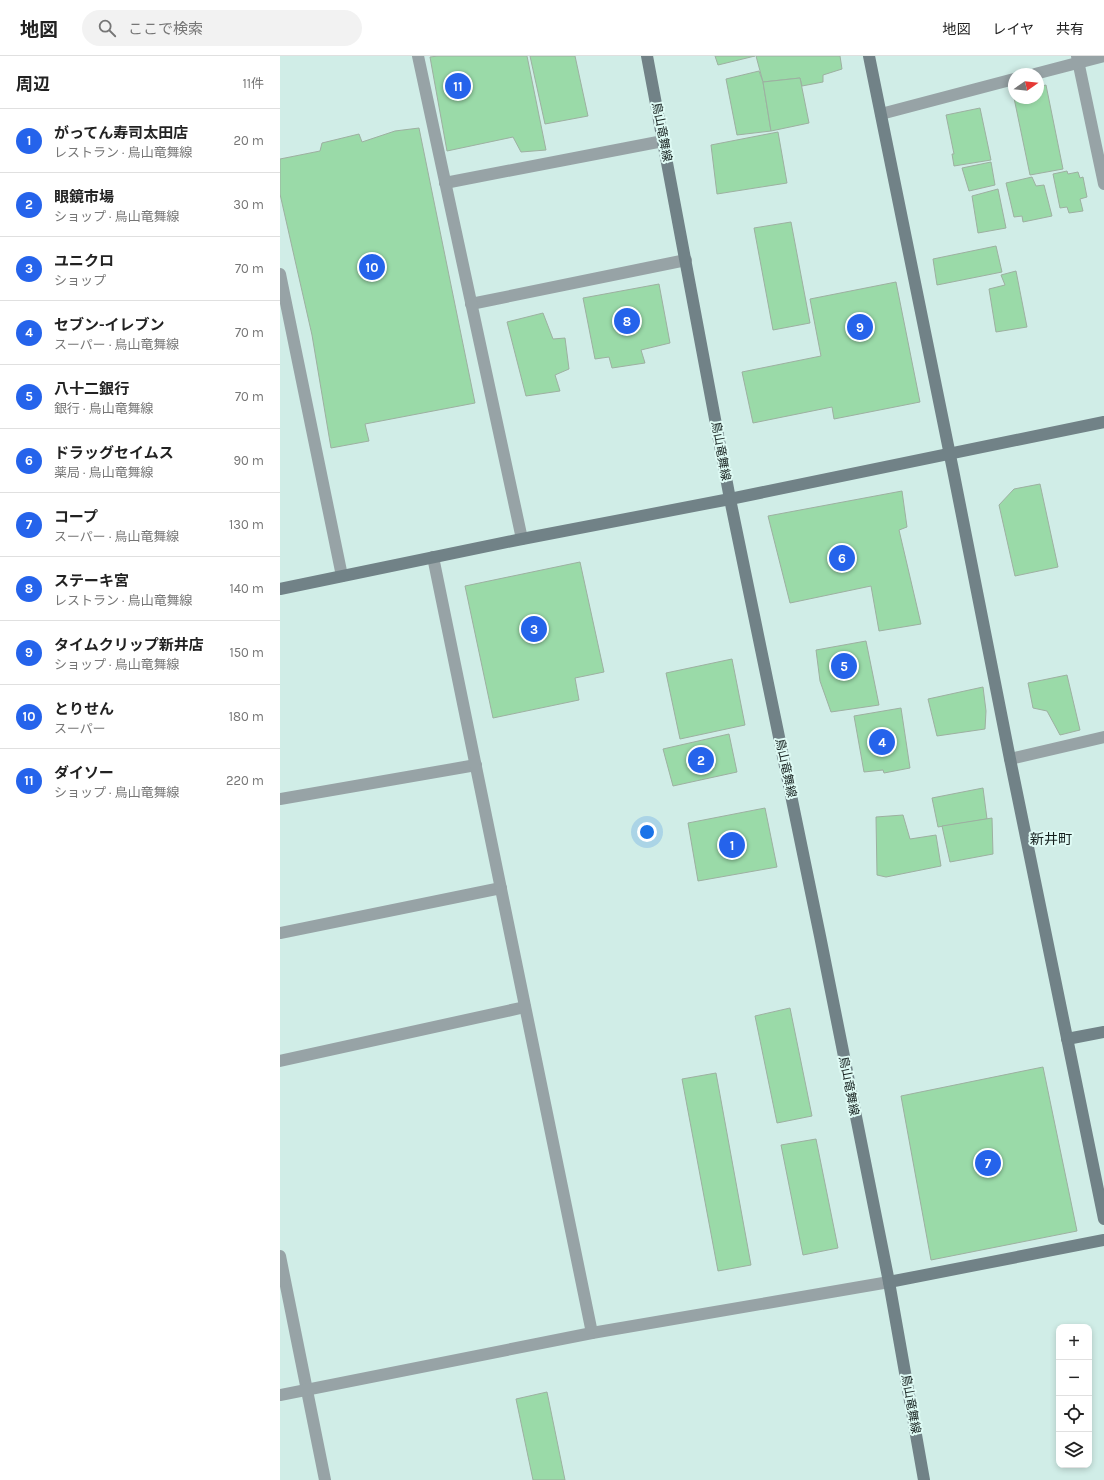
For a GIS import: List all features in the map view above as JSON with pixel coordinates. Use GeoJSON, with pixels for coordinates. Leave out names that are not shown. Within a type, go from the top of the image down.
{"type":"FeatureCollection","features":[{"type":"Feature","properties":{"kind":"street"},"geometry":{"type":"LineString","coordinates":[[418,56],[522,539]]}},
{"type":"Feature","properties":{"kind":"street","name":"鳥山竜舞線"},"geometry":{"type":"LineString","coordinates":[[647,56],[730,499],[820,936],[888,1282],[924,1480]]}},
{"type":"Feature","properties":{"kind":"street"},"geometry":{"type":"LineString","coordinates":[[869,56],[1104,1219]]}},
{"type":"Feature","properties":{"kind":"street"},"geometry":{"type":"LineString","coordinates":[[1044,71],[1077,60],[1104,56]]}},
{"type":"Feature","properties":{"kind":"street"},"geometry":{"type":"LineString","coordinates":[[1077,60],[1104,184]]}},
{"type":"Feature","properties":{"kind":"street"},"geometry":{"type":"LineString","coordinates":[[881,114],[1008,82]]}},
{"type":"Feature","properties":{"kind":"street"},"geometry":{"type":"LineString","coordinates":[[445,183],[664,141]]}},
{"type":"Feature","properties":{"kind":"street"},"geometry":{"type":"LineString","coordinates":[[471,304],[686,260]]}},
{"type":"Feature","properties":{"kind":"street"},"geometry":{"type":"LineString","coordinates":[[280,274],[342,576]]}},
{"type":"Feature","properties":{"kind":"street"},"geometry":{"type":"LineString","coordinates":[[280,589],[1104,422]]}},
{"type":"Feature","properties":{"kind":"street"},"geometry":{"type":"LineString","coordinates":[[433,557],[592,1333]]}},
{"type":"Feature","properties":{"kind":"street"},"geometry":{"type":"LineString","coordinates":[[1010,759],[1104,737]]}},
{"type":"Feature","properties":{"kind":"street"},"geometry":{"type":"LineString","coordinates":[[280,799],[476,765]]}},
{"type":"Feature","properties":{"kind":"street"},"geometry":{"type":"LineString","coordinates":[[280,933],[501,888]]}},
{"type":"Feature","properties":{"kind":"street"},"geometry":{"type":"LineString","coordinates":[[280,1061],[525,1007]]}},
{"type":"Feature","properties":{"kind":"street"},"geometry":{"type":"LineString","coordinates":[[1067,1039],[1104,1032]]}},
{"type":"Feature","properties":{"kind":"street"},"geometry":{"type":"LineString","coordinates":[[280,1395],[592,1333],[888,1282],[1104,1240]]}},
{"type":"Feature","properties":{"kind":"street"},"geometry":{"type":"LineString","coordinates":[[280,1256],[325,1480]]}},
{"type":"Feature","properties":{"kind":"building"},"geometry":{"type":"Polygon","coordinates":[[[527,56],[546,150],[521,152],[513,137],[447,151],[430,57],[527,56]]]}},
{"type":"Feature","properties":{"kind":"building"},"geometry":{"type":"Polygon","coordinates":[[[530,56],[575,56],[588,116],[545,124],[530,56]]]}},
{"type":"Feature","properties":{"kind":"building"},"geometry":{"type":"Polygon","coordinates":[[[715,56],[755,56],[718,65],[715,56]]]}},
{"type":"Feature","properties":{"kind":"building"},"geometry":{"type":"Polygon","coordinates":[[[756,56],[840,56],[842,69],[823,75],[823,82],[802,86],[800,78],[763,82],[756,56]]]}},
{"type":"Feature","properties":{"kind":"building"},"geometry":{"type":"Polygon","coordinates":[[[759,71],[763,82],[771,131],[737,135],[726,79],[759,71]]]}},
{"type":"Feature","properties":{"kind":"building"},"geometry":{"type":"Polygon","coordinates":[[[800,78],[809,123],[771,131],[763,82],[800,78]]]}},
{"type":"Feature","properties":{"kind":"building"},"geometry":{"type":"Polygon","coordinates":[[[1046,85],[1063,169],[1030,175],[1015,104],[1044,104],[1044,86],[1046,85]]]}},
{"type":"Feature","properties":{"kind":"building"},"geometry":{"type":"Polygon","coordinates":[[[980,108],[991,160],[954,166],[952,154],[954,154],[946,115],[980,108]]]}},
{"type":"Feature","properties":{"kind":"building"},"geometry":{"type":"Polygon","coordinates":[[[419,128],[475,403],[365,424],[369,441],[331,448],[312,335],[280,194],[280,159],[320,151],[322,143],[359,134],[362,142],[395,131],[419,128]]]}},
{"type":"Feature","properties":{"kind":"building"},"geometry":{"type":"Polygon","coordinates":[[[778,132],[787,183],[717,194],[711,145],[778,132]]]}},
{"type":"Feature","properties":{"kind":"building"},"geometry":{"type":"Polygon","coordinates":[[[991,162],[995,185],[969,191],[962,168],[991,162]]]}},
{"type":"Feature","properties":{"kind":"building"},"geometry":{"type":"Polygon","coordinates":[[[1067,171],[1068,174],[1078,172],[1080,178],[1083,177],[1087,197],[1080,199],[1083,211],[1069,213],[1067,207],[1060,208],[1053,174],[1067,171]]]}},
{"type":"Feature","properties":{"kind":"building"},"geometry":{"type":"Polygon","coordinates":[[[1032,177],[1036,186],[1044,185],[1052,216],[1023,222],[1022,216],[1014,217],[1006,183],[1032,177]]]}},
{"type":"Feature","properties":{"kind":"building"},"geometry":{"type":"Polygon","coordinates":[[[998,189],[1006,228],[978,233],[972,196],[998,189]]]}},
{"type":"Feature","properties":{"kind":"building"},"geometry":{"type":"Polygon","coordinates":[[[791,222],[810,323],[773,330],[754,228],[791,222]]]}},
{"type":"Feature","properties":{"kind":"building"},"geometry":{"type":"Polygon","coordinates":[[[996,246],[1002,272],[937,285],[933,259],[996,246]]]}},
{"type":"Feature","properties":{"kind":"building"},"geometry":{"type":"Polygon","coordinates":[[[1016,271],[1027,327],[996,332],[989,289],[1005,285],[1001,275],[1016,271]]]}},
{"type":"Feature","properties":{"kind":"building"},"geometry":{"type":"Polygon","coordinates":[[[896,282],[920,402],[834,419],[832,407],[753,423],[742,372],[821,356],[810,299],[896,282]]]}},
{"type":"Feature","properties":{"kind":"building"},"geometry":{"type":"Polygon","coordinates":[[[659,284],[670,343],[641,350],[645,363],[612,368],[609,357],[595,359],[583,298],[659,284]]]}},
{"type":"Feature","properties":{"kind":"building"},"geometry":{"type":"Polygon","coordinates":[[[543,313],[553,339],[565,338],[569,369],[555,375],[560,391],[526,396],[507,322],[543,313]]]}},
{"type":"Feature","properties":{"kind":"building"},"geometry":{"type":"Polygon","coordinates":[[[1040,484],[1058,567],[1015,576],[999,505],[1014,489],[1040,484]]]}},
{"type":"Feature","properties":{"kind":"building"},"geometry":{"type":"Polygon","coordinates":[[[902,491],[907,527],[899,530],[921,624],[879,631],[871,586],[790,603],[768,516],[902,491]]]}},
{"type":"Feature","properties":{"kind":"building"},"geometry":{"type":"Polygon","coordinates":[[[580,562],[604,672],[575,678],[579,700],[493,718],[465,586],[580,562]]]}},
{"type":"Feature","properties":{"kind":"building"},"geometry":{"type":"Polygon","coordinates":[[[866,641],[879,705],[831,712],[820,681],[816,650],[866,641]]]}},
{"type":"Feature","properties":{"kind":"building"},"geometry":{"type":"Polygon","coordinates":[[[732,659],[745,725],[680,739],[666,673],[732,659]]]}},
{"type":"Feature","properties":{"kind":"building"},"geometry":{"type":"Polygon","coordinates":[[[1067,675],[1080,730],[1060,735],[1047,711],[1033,708],[1028,683],[1067,675]]]}},
{"type":"Feature","properties":{"kind":"building"},"geometry":{"type":"Polygon","coordinates":[[[983,687],[986,711],[985,729],[937,736],[928,699],[983,687]]]}},
{"type":"Feature","properties":{"kind":"building"},"geometry":{"type":"Polygon","coordinates":[[[901,708],[910,768],[884,773],[883,770],[864,772],[854,716],[901,708]]]}},
{"type":"Feature","properties":{"kind":"building"},"geometry":{"type":"Polygon","coordinates":[[[729,734],[737,772],[673,786],[663,749],[729,734]]]}},
{"type":"Feature","properties":{"kind":"building"},"geometry":{"type":"Polygon","coordinates":[[[983,788],[987,819],[938,827],[932,798],[983,788]]]}},
{"type":"Feature","properties":{"kind":"building"},"geometry":{"type":"Polygon","coordinates":[[[765,808],[777,867],[698,881],[688,823],[765,808]]]}},
{"type":"Feature","properties":{"kind":"building"},"geometry":{"type":"Polygon","coordinates":[[[903,815],[910,839],[936,835],[941,866],[886,877],[877,875],[876,817],[903,815]]]}},
{"type":"Feature","properties":{"kind":"building"},"geometry":{"type":"Polygon","coordinates":[[[992,818],[993,854],[950,862],[942,826],[992,818]]]}},
{"type":"Feature","properties":{"kind":"building"},"geometry":{"type":"Polygon","coordinates":[[[790,1008],[812,1116],[777,1123],[755,1016],[790,1008]]]}},
{"type":"Feature","properties":{"kind":"building"},"geometry":{"type":"Polygon","coordinates":[[[1043,1067],[1077,1231],[931,1260],[901,1096],[1043,1067]]]}},
{"type":"Feature","properties":{"kind":"building"},"geometry":{"type":"Polygon","coordinates":[[[716,1073],[751,1265],[718,1271],[682,1079],[716,1073]]]}},
{"type":"Feature","properties":{"kind":"building"},"geometry":{"type":"Polygon","coordinates":[[[816,1139],[838,1248],[803,1255],[781,1145],[816,1139]]]}},
{"type":"Feature","properties":{"kind":"building"},"geometry":{"type":"Polygon","coordinates":[[[547,1392],[565,1480],[533,1480],[516,1399],[547,1392]]]}},
{"type":"Feature","properties":{"kind":"place","name":"ダイソー"},"geometry":{"type":"Point","coordinates":[458,86]}},
{"type":"Feature","properties":{"kind":"place","name":"とりせん"},"geometry":{"type":"Point","coordinates":[372,267]}},
{"type":"Feature","properties":{"kind":"place","name":"ステーキ宮"},"geometry":{"type":"Point","coordinates":[627,321]}},
{"type":"Feature","properties":{"kind":"place","name":"タイムクリップ新井店"},"geometry":{"type":"Point","coordinates":[860,327]}},
{"type":"Feature","properties":{"kind":"place","name":"ドラッグセイムス"},"geometry":{"type":"Point","coordinates":[842,558]}},
{"type":"Feature","properties":{"kind":"place","name":"ユニクロ"},"geometry":{"type":"Point","coordinates":[534,629]}},
{"type":"Feature","properties":{"kind":"place","name":"八十二銀行"},"geometry":{"type":"Point","coordinates":[844,666]}},
{"type":"Feature","properties":{"kind":"place","name":"セブン-イレブン"},"geometry":{"type":"Point","coordinates":[882,742]}},
{"type":"Feature","properties":{"kind":"place","name":"眼鏡市場"},"geometry":{"type":"Point","coordinates":[701,760]}},
{"type":"Feature","properties":{"kind":"place","name":"がってん寿司太田店"},"geometry":{"type":"Point","coordinates":[732,845]}},
{"type":"Feature","properties":{"kind":"place","name":"コープ"},"geometry":{"type":"Point","coordinates":[988,1163]}},
{"type":"Feature","properties":{"kind":"district","name":"新井町"},"geometry":{"type":"Point","coordinates":[1051,839]}}]}
